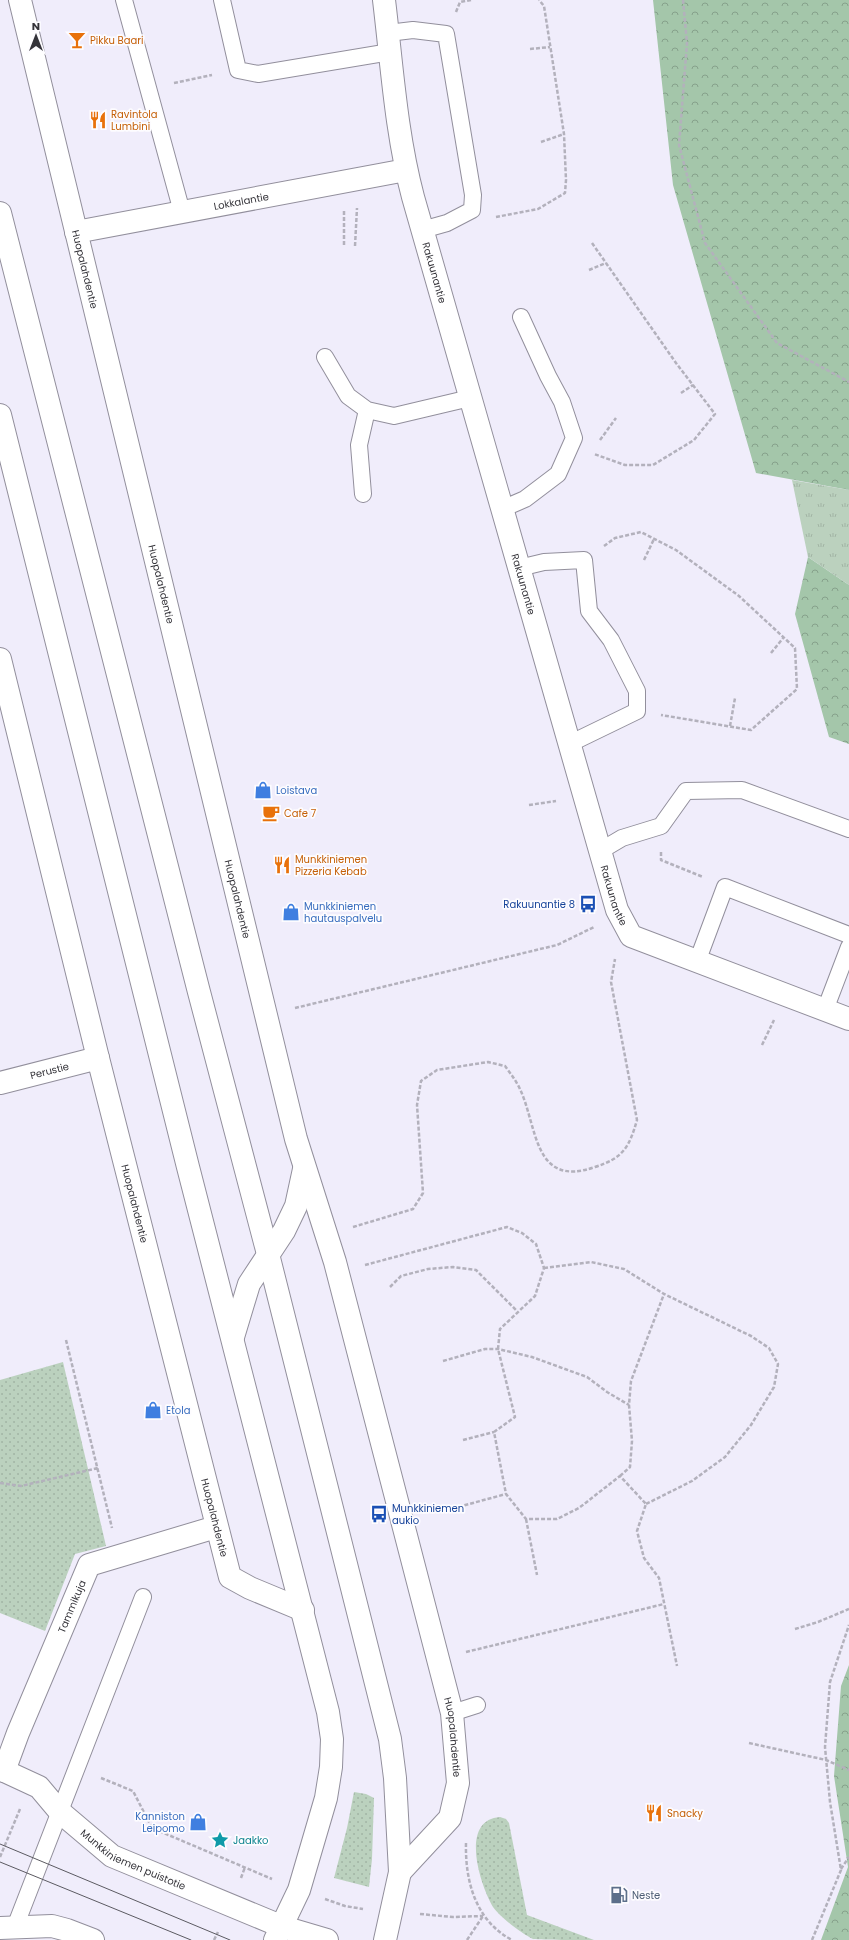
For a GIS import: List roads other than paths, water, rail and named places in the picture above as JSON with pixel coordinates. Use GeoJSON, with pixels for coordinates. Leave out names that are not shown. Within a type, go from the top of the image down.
{"type":"FeatureCollection","features":[{"type":"Feature","properties":{"kind":"street","name":"Huopalahdentie"},"geometry":{"type":"LineString","coordinates":[[20,0],[265,1016],[304,1168],[335,1262],[452,1712],[458,1783],[450,1818],[400,1872]]}},
{"type":"Feature","properties":{"kind":"street","name":"Rakuunantie"},"geometry":{"type":"LineString","coordinates":[[384,0],[406,170],[617,910],[631,936],[849,1019]]}},
{"type":"Feature","properties":{"kind":"street","name":"Lokkalantie"},"geometry":{"type":"LineString","coordinates":[[76,232],[406,170]]}},
{"type":"Feature","properties":{"kind":"street"},"geometry":{"type":"LineString","coordinates":[[0,213],[199,992],[268,1254],[390,1739],[395,1778],[400,1872],[386,1940]]}},
{"type":"Feature","properties":{"kind":"street"},"geometry":{"type":"LineString","coordinates":[[0,415],[188,1167],[233,1337],[328,1712],[332,1739],[331,1767],[326,1798],[299,1890],[279,1933]]}},
{"type":"Feature","properties":{"kind":"street","name":"Huopalahdentie"},"geometry":{"type":"LineString","coordinates":[[0,659],[98,1058],[216,1527],[230,1576],[250,1588],[303,1610]]}},
{"type":"Feature","properties":{"kind":"street","name":"Perustie"},"geometry":{"type":"LineString","coordinates":[[0,1082],[98,1058]]}},
{"type":"Feature","properties":{"kind":"street","name":"Huopalahdentie"},"geometry":{"type":"LineString","coordinates":[[233,1337],[249,1284],[284,1231],[296,1206],[304,1168]]}},
{"type":"Feature","properties":{"kind":"street","name":"Tammikuja"},"geometry":{"type":"LineString","coordinates":[[2,1770],[89,1565],[216,1527]]}},
{"type":"Feature","properties":{"kind":"street","name":"Munkkiniemen puistotie"},"geometry":{"type":"LineString","coordinates":[[2,1770],[39,1787],[60,1812],[112,1856],[279,1933],[327,1940]]}},
{"type":"Feature","properties":{"kind":"street"},"geometry":{"type":"LineString","coordinates":[[8,1928],[52,1926],[93,1940]]}},
{"type":"Feature","properties":{"kind":"lane"},"geometry":{"type":"LineString","coordinates":[[124,0],[182,212]]}},
{"type":"Feature","properties":{"kind":"lane"},"geometry":{"type":"LineString","coordinates":[[222,0],[238,70],[258,74],[389,42],[413,30],[446,34],[473,195],[472,210],[447,223],[422,230]]}},
{"type":"Feature","properties":{"kind":"lane"},"geometry":{"type":"LineString","coordinates":[[502,509],[525,499],[558,474],[574,438],[562,402],[548,376],[521,317]]}},
{"type":"Feature","properties":{"kind":"lane"},"geometry":{"type":"LineString","coordinates":[[325,357],[348,396],[367,410],[394,416],[470,398]]}},
{"type":"Feature","properties":{"kind":"lane"},"geometry":{"type":"LineString","coordinates":[[363,494],[359,445],[367,410]]}},
{"type":"Feature","properties":{"kind":"lane"},"geometry":{"type":"LineString","coordinates":[[519,568],[544,562],[584,560],[589,611],[611,640],[637,691],[637,711],[569,744]]}},
{"type":"Feature","properties":{"kind":"lane"},"geometry":{"type":"LineString","coordinates":[[600,851],[622,838],[661,826],[686,791],[742,790],[849,830]]}},
{"type":"Feature","properties":{"kind":"lane"},"geometry":{"type":"LineString","coordinates":[[697,962],[725,886],[849,935]]}},
{"type":"Feature","properties":{"kind":"lane"},"geometry":{"type":"LineString","coordinates":[[825,1010],[849,947]]}},
{"type":"Feature","properties":{"kind":"lane"},"geometry":{"type":"LineString","coordinates":[[8,1928],[60,1812],[143,1597]]}},
{"type":"Feature","properties":{"kind":"lane"},"geometry":{"type":"LineString","coordinates":[[452,1712],[477,1705]]}},
{"type":"Feature","properties":{"kind":"tram line"},"geometry":{"type":"LineString","coordinates":[[0,1844],[230,1940]]}},
{"type":"Feature","properties":{"kind":"tram line"},"geometry":{"type":"LineString","coordinates":[[0,1862],[191,1940]]}},
{"type":"Feature","properties":{"kind":"place","name":"Pikku Baari"},"geometry":{"type":"Point","coordinates":[77,40]}},
{"type":"Feature","properties":{"kind":"place","name":"Ravintola Lumbini"},"geometry":{"type":"Point","coordinates":[98,120]}},
{"type":"Feature","properties":{"kind":"place","name":"Loistava"},"geometry":{"type":"Point","coordinates":[263,790]}},
{"type":"Feature","properties":{"kind":"place","name":"Cafe 7"},"geometry":{"type":"Point","coordinates":[271,813]}},
{"type":"Feature","properties":{"kind":"place","name":"Munkkiniemen Pizzeria Kebab"},"geometry":{"type":"Point","coordinates":[282,865]}},
{"type":"Feature","properties":{"kind":"place","name":"Rakuunantie 8"},"geometry":{"type":"Point","coordinates":[588,904]}},
{"type":"Feature","properties":{"kind":"place","name":"Munkkiniemen hautauspalvelu"},"geometry":{"type":"Point","coordinates":[291,912]}},
{"type":"Feature","properties":{"kind":"place","name":"Etola"},"geometry":{"type":"Point","coordinates":[153,1410]}},
{"type":"Feature","properties":{"kind":"place","name":"Munkkiniemen aukio"},"geometry":{"type":"Point","coordinates":[379,1514]}},
{"type":"Feature","properties":{"kind":"place","name":"Snacky"},"geometry":{"type":"Point","coordinates":[654,1813]}},
{"type":"Feature","properties":{"kind":"place","name":"Kanniston Leipomo"},"geometry":{"type":"Point","coordinates":[198,1822]}},
{"type":"Feature","properties":{"kind":"place","name":"Jaakko"},"geometry":{"type":"Point","coordinates":[220,1840]}},
{"type":"Feature","properties":{"kind":"place","name":"Neste"},"geometry":{"type":"Point","coordinates":[619,1895]}}]}
